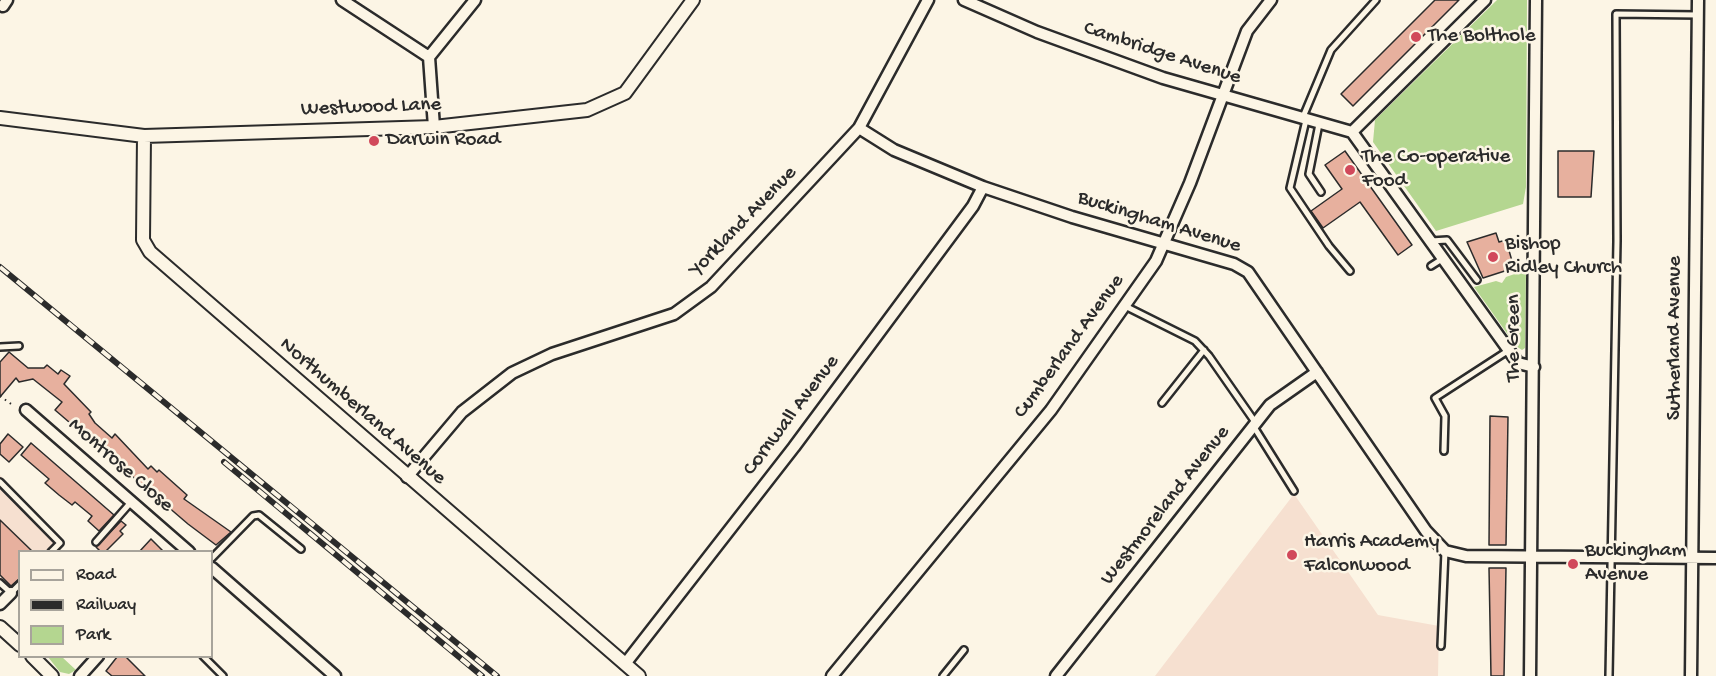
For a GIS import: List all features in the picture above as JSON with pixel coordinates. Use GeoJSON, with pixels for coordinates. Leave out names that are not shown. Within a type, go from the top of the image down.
{"type":"FeatureCollection","features":[{"type":"Feature","properties":{"kind":"street"},"geometry":{"type":"LineString","coordinates":[[342,0],[429,57]]}},
{"type":"Feature","properties":{"kind":"street"},"geometry":{"type":"LineString","coordinates":[[434,127],[429,57],[475,0]]}},
{"type":"Feature","properties":{"kind":"street","name":"Westwood Lane"},"geometry":{"type":"LineString","coordinates":[[0,118],[144,136],[434,127],[587,110],[625,93],[693,0]]}},
{"type":"Feature","properties":{"kind":"street","name":"Yorkland Avenue"},"geometry":{"type":"LineString","coordinates":[[407,477],[462,412],[512,373],[552,354],[674,314],[711,287],[859,128],[928,0]]}},
{"type":"Feature","properties":{"kind":"street","name":"Cambridge Avenue"},"geometry":{"type":"LineString","coordinates":[[964,0],[1117,62],[1223,96],[1352,132]]}},
{"type":"Feature","properties":{"kind":"street","name":"Cumberland Avenue"},"geometry":{"type":"LineString","coordinates":[[832,676],[1051,410],[1166,244],[1247,31],[1271,0]]}},
{"type":"Feature","properties":{"kind":"street"},"geometry":{"type":"LineString","coordinates":[[1485,0],[1352,132],[1518,363],[1534,367]]}},
{"type":"Feature","properties":{"kind":"street","name":"The Green"},"geometry":{"type":"LineString","coordinates":[[1530,676],[1536,0]]}},
{"type":"Feature","properties":{"kind":"street","name":"Sutherland Avenue"},"geometry":{"type":"LineString","coordinates":[[1691,676],[1698,0]]}},
{"type":"Feature","properties":{"kind":"street","name":"Buckingham Avenue"},"geometry":{"type":"LineString","coordinates":[[859,128],[894,150],[983,187],[1072,217],[1234,264],[1248,272],[1426,531],[1445,550]]}},
{"type":"Feature","properties":{"kind":"street","name":"Northumberland Avenue"},"geometry":{"type":"LineString","coordinates":[[144,136],[143,240],[150,252],[639,676]]}},
{"type":"Feature","properties":{"kind":"street","name":"Cornwall Avenue"},"geometry":{"type":"LineString","coordinates":[[625,664],[794,447],[973,206],[983,187]]}},
{"type":"Feature","properties":{"kind":"street","name":"Westmoreland Avenue"},"geometry":{"type":"LineString","coordinates":[[1056,676],[1278,398],[1317,372]]}},
{"type":"Feature","properties":{"kind":"street","name":"Montrose Close"},"geometry":{"type":"LineString","coordinates":[[26,410],[187,550]]}},
{"type":"Feature","properties":{"kind":"street"},"geometry":{"type":"LineString","coordinates":[[1445,550],[1466,556],[1716,558]]}},
{"type":"Feature","properties":{"kind":"street"},"geometry":{"type":"LineString","coordinates":[[213,569],[334,676]]}},
{"type":"Feature","properties":{"kind":"street"},"geometry":{"type":"LineString","coordinates":[[0,604],[11,593]]}},
{"type":"Feature","properties":{"kind":"street"},"geometry":{"type":"LineString","coordinates":[[0,627],[18,643]]}},
{"type":"Feature","properties":{"kind":"street"},"geometry":{"type":"LineString","coordinates":[[33,658],[52,676]]}},
{"type":"Feature","properties":{"kind":"street"},"geometry":{"type":"LineString","coordinates":[[80,676],[97,658]]}},
{"type":"Feature","properties":{"kind":"lane"},"geometry":{"type":"LineString","coordinates":[[1350,271],[1290,188],[1304,119],[1331,50],[1376,0]]}},
{"type":"Feature","properties":{"kind":"lane"},"geometry":{"type":"LineString","coordinates":[[1609,676],[1617,241],[1616,14],[1698,15]]}},
{"type":"Feature","properties":{"kind":"lane"},"geometry":{"type":"LineString","coordinates":[[1319,124],[1309,174],[1321,192]]}},
{"type":"Feature","properties":{"kind":"lane"},"geometry":{"type":"LineString","coordinates":[[1430,241],[1447,240],[1477,280]]}},
{"type":"Feature","properties":{"kind":"lane"},"geometry":{"type":"LineString","coordinates":[[1431,266],[1442,259]]}},
{"type":"Feature","properties":{"kind":"lane"},"geometry":{"type":"LineString","coordinates":[[1125,306],[1195,340],[1255,425],[1294,491]]}},
{"type":"Feature","properties":{"kind":"lane"},"geometry":{"type":"LineString","coordinates":[[0,347],[19,346]]}},
{"type":"Feature","properties":{"kind":"lane"},"geometry":{"type":"LineString","coordinates":[[1162,403],[1204,350]]}},
{"type":"Feature","properties":{"kind":"lane"},"geometry":{"type":"LineString","coordinates":[[1444,452],[1445,416],[1435,398],[1509,350]]}},
{"type":"Feature","properties":{"kind":"lane"},"geometry":{"type":"LineString","coordinates":[[0,482],[60,543],[53,550]]}},
{"type":"Feature","properties":{"kind":"lane"},"geometry":{"type":"LineString","coordinates":[[96,542],[132,501]]}},
{"type":"Feature","properties":{"kind":"lane"},"geometry":{"type":"LineString","coordinates":[[213,557],[253,516],[259,515],[301,549]]}},
{"type":"Feature","properties":{"kind":"lane"},"geometry":{"type":"LineString","coordinates":[[1441,646],[1445,550]]}},
{"type":"Feature","properties":{"kind":"lane"},"geometry":{"type":"LineString","coordinates":[[0,583],[11,593],[18,586]]}},
{"type":"Feature","properties":{"kind":"lane"},"geometry":{"type":"LineString","coordinates":[[943,676],[964,650]]}},
{"type":"Feature","properties":{"kind":"lane"},"geometry":{"type":"LineString","coordinates":[[204,658],[223,676]]}},
{"type":"Feature","properties":{"kind":"path"},"geometry":{"type":"LineString","coordinates":[[0,396],[9,404],[26,410]]}},
{"type":"Feature","properties":{"kind":"shaded area"},"geometry":{"type":"Polygon","coordinates":[[[0,475],[22,502],[64,541],[55,550],[18,550],[18,588],[14,593],[0,580],[0,475]]]}},
{"type":"Feature","properties":{"kind":"shaded area","name":"Harris Academy Falconwood"},"geometry":{"type":"Polygon","coordinates":[[[1294,494],[1378,615],[1439,626],[1438,676],[1155,676],[1294,494]]]}},
{"type":"Feature","properties":{"kind":"green space"},"geometry":{"type":"Polygon","coordinates":[[[1497,0],[1527,0],[1526,187],[1523,204],[1436,231],[1373,142],[1375,120],[1497,0]]]}},
{"type":"Feature","properties":{"kind":"green space"},"geometry":{"type":"Polygon","coordinates":[[[1526,270],[1525,348],[1522,350],[1516,346],[1474,287],[1496,281],[1502,283],[1506,277],[1526,270]]]}},
{"type":"Feature","properties":{"kind":"green space"},"geometry":{"type":"Polygon","coordinates":[[[49,658],[63,658],[76,670],[69,674],[60,672],[49,658]]]}},
{"type":"Feature","properties":{"kind":"building"},"geometry":{"type":"Polygon","coordinates":[[[1435,0],[1459,0],[1353,106],[1341,94],[1435,0]]]}},
{"type":"Feature","properties":{"kind":"building"},"geometry":{"type":"Polygon","coordinates":[[[1345,151],[1412,245],[1398,255],[1360,202],[1323,228],[1311,211],[1342,189],[1325,165],[1345,151]]]}},
{"type":"Feature","properties":{"kind":"building"},"geometry":{"type":"Polygon","coordinates":[[[1558,151],[1594,151],[1591,197],[1558,197],[1558,151]]]}},
{"type":"Feature","properties":{"kind":"building","name":"Bishop Ridley Church"},"geometry":{"type":"Polygon","coordinates":[[[1496,233],[1499,242],[1506,240],[1514,268],[1483,278],[1467,242],[1496,233]]]}},
{"type":"Feature","properties":{"kind":"building"},"geometry":{"type":"Polygon","coordinates":[[[9,352],[28,368],[44,368],[47,365],[58,374],[61,370],[70,376],[64,384],[91,412],[89,414],[95,423],[112,438],[115,434],[148,469],[151,466],[157,472],[159,470],[187,495],[184,499],[231,532],[216,545],[188,524],[55,410],[62,402],[33,379],[19,382],[16,378],[0,397],[0,362],[9,352]]]}},
{"type":"Feature","properties":{"kind":"building"},"geometry":{"type":"Polygon","coordinates":[[[1490,416],[1508,417],[1506,545],[1489,545],[1490,416]]]}},
{"type":"Feature","properties":{"kind":"building"},"geometry":{"type":"Polygon","coordinates":[[[8,434],[23,447],[9,462],[0,454],[0,444],[8,434]]]}},
{"type":"Feature","properties":{"kind":"building"},"geometry":{"type":"Polygon","coordinates":[[[31,443],[114,515],[99,531],[88,521],[92,516],[75,502],[72,505],[45,483],[49,479],[21,455],[31,443]]]}},
{"type":"Feature","properties":{"kind":"building"},"geometry":{"type":"Polygon","coordinates":[[[0,520],[31,550],[18,550],[18,580],[11,586],[0,575],[0,520]]]}},
{"type":"Feature","properties":{"kind":"building"},"geometry":{"type":"Polygon","coordinates":[[[121,521],[126,525],[120,531],[123,534],[107,550],[99,550],[96,547],[121,521]]]}},
{"type":"Feature","properties":{"kind":"building"},"geometry":{"type":"Polygon","coordinates":[[[151,539],[162,550],[141,550],[151,539]]]}},
{"type":"Feature","properties":{"kind":"building"},"geometry":{"type":"Polygon","coordinates":[[[1489,568],[1506,568],[1504,676],[1491,676],[1489,568]]]}},
{"type":"Feature","properties":{"kind":"building"},"geometry":{"type":"Polygon","coordinates":[[[116,658],[127,658],[145,676],[112,676],[106,671],[116,658]]]}},
{"type":"Feature","properties":{"kind":"railway"},"geometry":{"type":"LineString","coordinates":[[0,267],[497,676]]}},
{"type":"Feature","properties":{"kind":"railway"},"geometry":{"type":"LineString","coordinates":[[224,462],[482,676]]}},
{"type":"Feature","properties":{"kind":"place","name":"The Bolthole"},"geometry":{"type":"Point","coordinates":[1416,37]}},
{"type":"Feature","properties":{"kind":"place","name":"Darwin Road"},"geometry":{"type":"Point","coordinates":[374,141]}},
{"type":"Feature","properties":{"kind":"place","name":"The Co-operative Food"},"geometry":{"type":"Point","coordinates":[1350,170]}},
{"type":"Feature","properties":{"kind":"place","name":"Bishop Ridley Church"},"geometry":{"type":"Point","coordinates":[1493,257]}},
{"type":"Feature","properties":{"kind":"place","name":"Harris Academy Falconwood"},"geometry":{"type":"Point","coordinates":[1292,555]}},
{"type":"Feature","properties":{"kind":"place","name":"Buckingham Avenue"},"geometry":{"type":"Point","coordinates":[1573,564]}}]}
